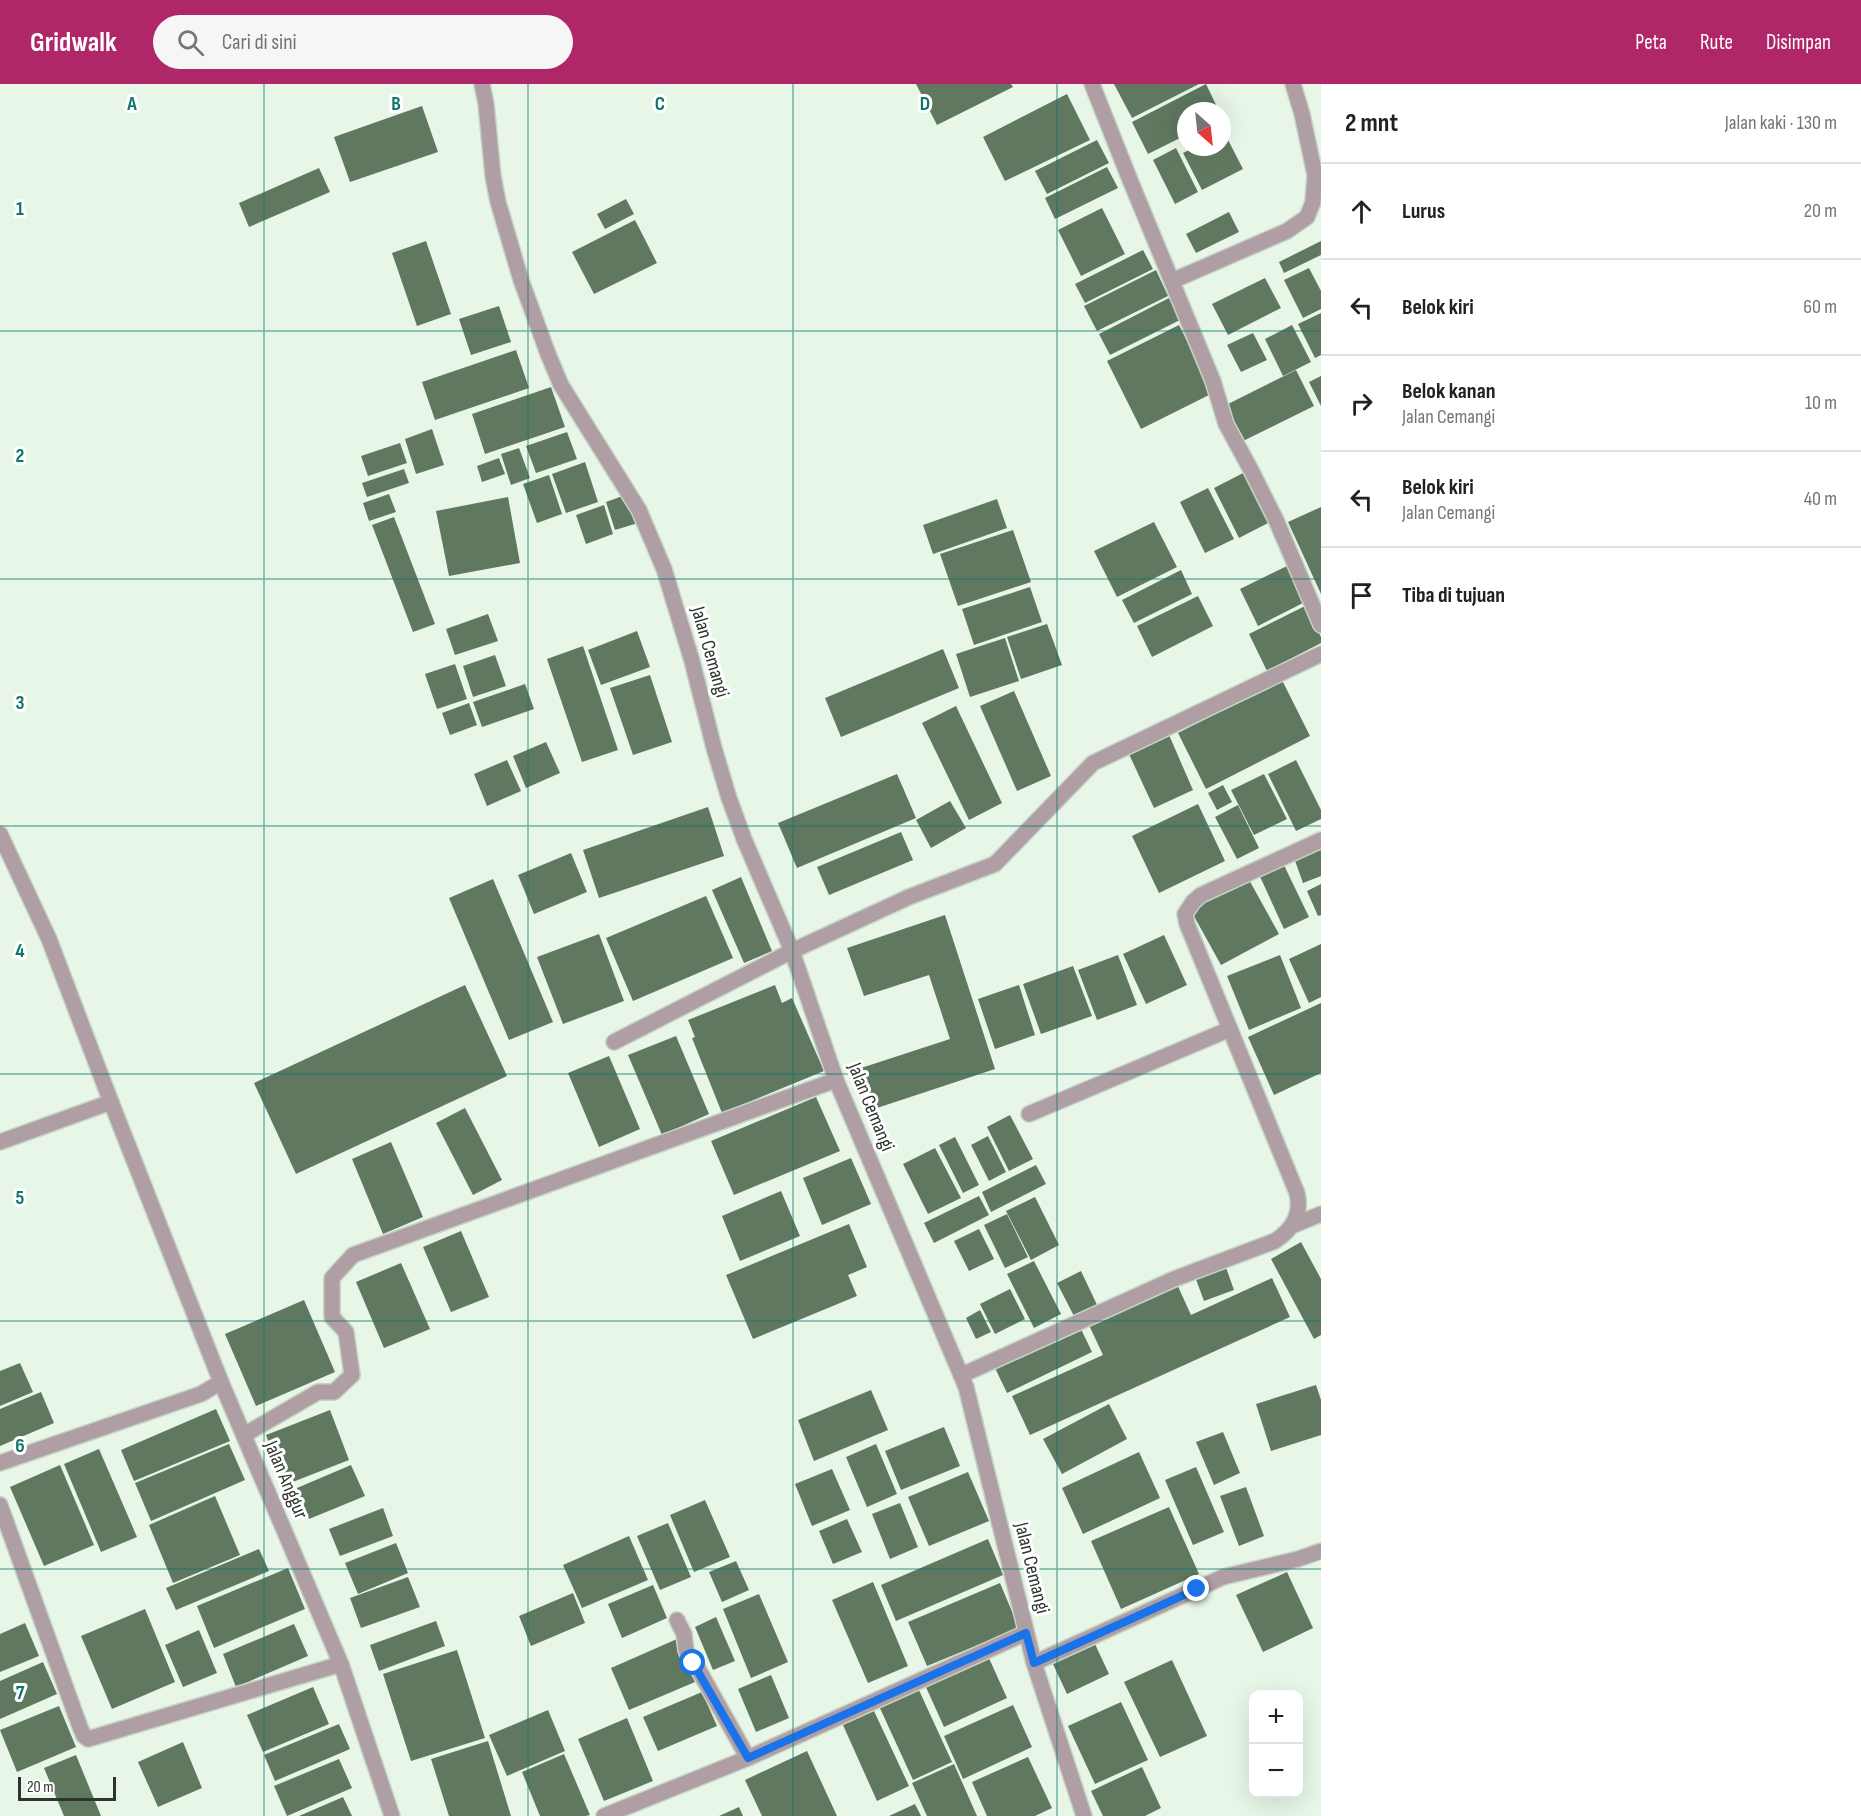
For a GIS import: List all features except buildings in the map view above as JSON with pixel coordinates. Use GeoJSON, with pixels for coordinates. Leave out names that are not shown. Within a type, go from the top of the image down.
{"type":"FeatureCollection","features":[{"type":"Feature","properties":{"kind":"street","name":"Jalan Cemangi"},"geometry":{"type":"LineString","coordinates":[[482,84],[498,202],[520,280],[561,385],[639,510],[664,569],[692,661],[729,798],[792,951],[836,1080],[962,1375],[1034,1663],[1084,1816]]}},
{"type":"Feature","properties":{"kind":"street"},"geometry":{"type":"LineString","coordinates":[[1092,84],[1213,381],[1226,424],[1276,520],[1321,626]]}},
{"type":"Feature","properties":{"kind":"street"},"geometry":{"type":"LineString","coordinates":[[1172,281],[1287,231],[1307,217],[1313,202],[1315,175],[1293,84]]}},
{"type":"Feature","properties":{"kind":"street"},"geometry":{"type":"LineString","coordinates":[[614,1042],[792,951],[909,897],[995,864],[1093,763],[1321,654]]}},
{"type":"Feature","properties":{"kind":"street","name":"Jalan Anggur"},"geometry":{"type":"LineString","coordinates":[[0,834],[49,939],[221,1382],[341,1664],[392,1816]]}},
{"type":"Feature","properties":{"kind":"street"},"geometry":{"type":"LineString","coordinates":[[1294,1225],[1299,1202],[1297,1192],[1187,924],[1185,914],[1192,902],[1201,895],[1321,840]]}},
{"type":"Feature","properties":{"kind":"street"},"geometry":{"type":"LineString","coordinates":[[1029,1114],[1230,1029]]}},
{"type":"Feature","properties":{"kind":"street"},"geometry":{"type":"LineString","coordinates":[[244,1434],[318,1392],[334,1392],[352,1375],[346,1332],[332,1317],[332,1278],[353,1255],[836,1080]]}},
{"type":"Feature","properties":{"kind":"street"},"geometry":{"type":"LineString","coordinates":[[0,1142],[111,1102]]}},
{"type":"Feature","properties":{"kind":"street"},"geometry":{"type":"LineString","coordinates":[[962,1375],[1174,1279],[1275,1241],[1294,1225],[1321,1214]]}},
{"type":"Feature","properties":{"kind":"street"},"geometry":{"type":"LineString","coordinates":[[0,1463],[201,1394],[221,1382]]}},
{"type":"Feature","properties":{"kind":"street"},"geometry":{"type":"LineString","coordinates":[[0,1505],[80,1727],[88,1739],[341,1664]]}},
{"type":"Feature","properties":{"kind":"street"},"geometry":{"type":"LineString","coordinates":[[1034,1663],[1223,1577],[1298,1559],[1321,1551]]}},
{"type":"Feature","properties":{"kind":"street"},"geometry":{"type":"LineString","coordinates":[[677,1620],[684,1634],[686,1650],[691,1661],[697,1667],[748,1758]]}},
{"type":"Feature","properties":{"kind":"street"},"geometry":{"type":"LineString","coordinates":[[604,1816],[748,1758],[1026,1633]]}},
{"type":"Feature","properties":{"kind":"route"},"geometry":{"type":"LineString","coordinates":[[693,1663],[748,1758],[1026,1633],[1034,1663],[1197,1589]]}}]}
